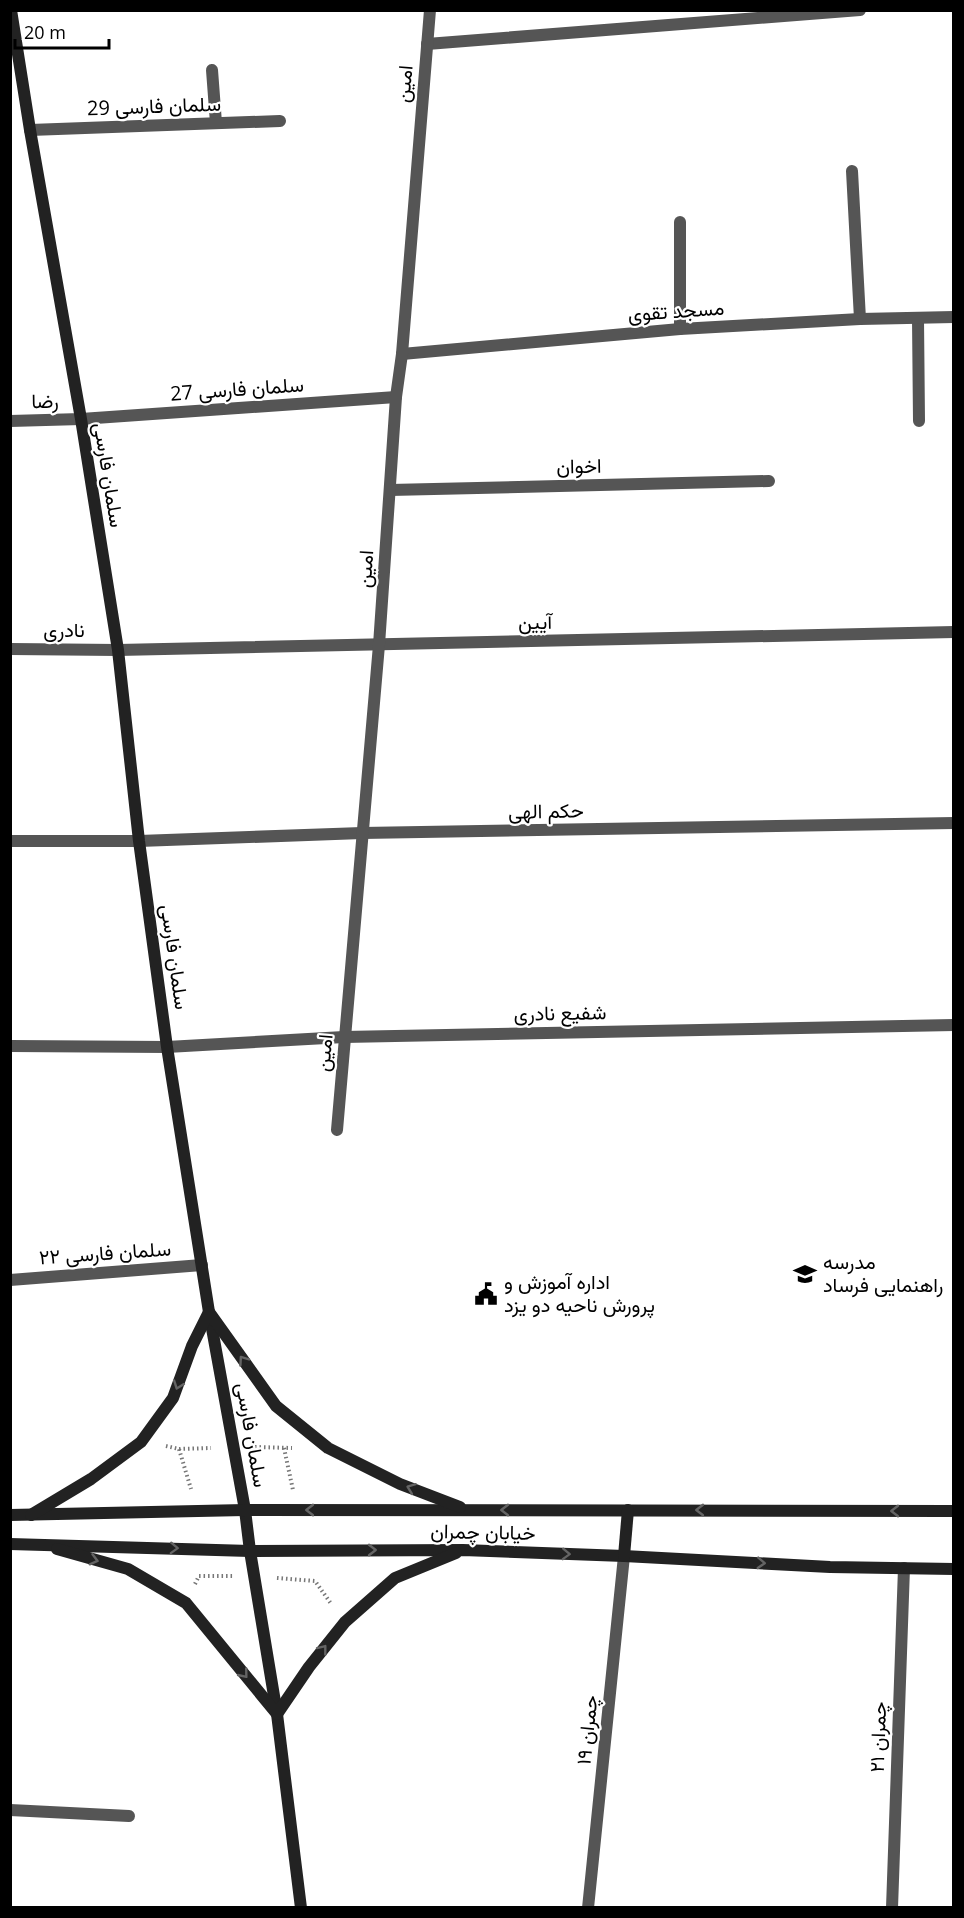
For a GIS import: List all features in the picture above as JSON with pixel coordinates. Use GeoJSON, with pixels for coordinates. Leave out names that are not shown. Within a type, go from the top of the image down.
{"type":"FeatureCollection","features":[{"type":"Feature","properties":{"kind":"main road","name":"سلمان فارسی"},"geometry":{"type":"LineString","coordinates":[[11,10],[118,650],[167,1047],[277,1714],[301,1908]]}},
{"type":"Feature","properties":{"kind":"main road"},"geometry":{"type":"LineString","coordinates":[[30,1515],[91,1479],[141,1442],[173,1398],[192,1346],[209,1312],[276,1406],[327,1448],[400,1484],[466,1509]]}},
{"type":"Feature","properties":{"kind":"main road","name":"خیابان چمران"},"geometry":{"type":"LineString","coordinates":[[10,1515],[245,1510],[466,1509],[954,1511]]}},
{"type":"Feature","properties":{"kind":"main road"},"geometry":{"type":"LineString","coordinates":[[624,1556],[628,1510]]}},
{"type":"Feature","properties":{"kind":"main road","name":"خیابان چمران"},"geometry":{"type":"LineString","coordinates":[[10,1544],[250,1551],[463,1550],[830,1567],[954,1569]]}},
{"type":"Feature","properties":{"kind":"main road"},"geometry":{"type":"LineString","coordinates":[[38,1544],[128,1569],[186,1603],[277,1714],[309,1667],[345,1622],[395,1578],[463,1550]]}},
{"type":"Feature","properties":{"kind":"street","name":"امین"},"geometry":{"type":"LineString","coordinates":[[337,1130],[379,645],[396,397],[402,354],[430,10]]}},
{"type":"Feature","properties":{"kind":"street"},"geometry":{"type":"LineString","coordinates":[[427,44],[860,10]]}},
{"type":"Feature","properties":{"kind":"street"},"geometry":{"type":"LineString","coordinates":[[212,70],[216,123]]}},
{"type":"Feature","properties":{"kind":"street","name":"سلمان فارسی 29"},"geometry":{"type":"LineString","coordinates":[[30,130],[280,121]]}},
{"type":"Feature","properties":{"kind":"street"},"geometry":{"type":"LineString","coordinates":[[852,171],[860,319]]}},
{"type":"Feature","properties":{"kind":"street"},"geometry":{"type":"LineString","coordinates":[[680,222],[680,329]]}},
{"type":"Feature","properties":{"kind":"street","name":"مسجد تقوی"},"geometry":{"type":"LineString","coordinates":[[402,354],[680,329],[860,319],[954,317]]}},
{"type":"Feature","properties":{"kind":"street"},"geometry":{"type":"LineString","coordinates":[[918,319],[919,421]]}},
{"type":"Feature","properties":{"kind":"street","name":"سلمان فارسی 27"},"geometry":{"type":"LineString","coordinates":[[81,419],[396,397]]}},
{"type":"Feature","properties":{"kind":"street","name":"رضا"},"geometry":{"type":"LineString","coordinates":[[10,421],[81,419]]}},
{"type":"Feature","properties":{"kind":"street","name":"اخوان"},"geometry":{"type":"LineString","coordinates":[[390,490],[769,481]]}},
{"type":"Feature","properties":{"kind":"street","name":"آیین"},"geometry":{"type":"LineString","coordinates":[[118,650],[954,632]]}},
{"type":"Feature","properties":{"kind":"street","name":"نادری"},"geometry":{"type":"LineString","coordinates":[[10,649],[118,650]]}},
{"type":"Feature","properties":{"kind":"street","name":"حکم الهی"},"geometry":{"type":"LineString","coordinates":[[10,841],[140,841],[362,833],[954,823]]}},
{"type":"Feature","properties":{"kind":"street","name":"شفیع نادری"},"geometry":{"type":"LineString","coordinates":[[10,1046],[167,1047],[344,1037],[954,1025]]}},
{"type":"Feature","properties":{"kind":"street","name":"سلمان فارسی ۲۲"},"geometry":{"type":"LineString","coordinates":[[10,1280],[202,1266]]}},
{"type":"Feature","properties":{"kind":"street","name":"چمران ۱۹"},"geometry":{"type":"LineString","coordinates":[[588,1908],[624,1556]]}},
{"type":"Feature","properties":{"kind":"street","name":"چمران ۲۱"},"geometry":{"type":"LineString","coordinates":[[892,1908],[903,1568]]}},
{"type":"Feature","properties":{"kind":"street"},"geometry":{"type":"LineString","coordinates":[[10,1810],[129,1816]]}},
{"type":"Feature","properties":{"kind":"place","name":"مدرسه راهنمایی فرساد"},"geometry":{"type":"Point","coordinates":[805,1274]}},
{"type":"Feature","properties":{"kind":"place","name":"اداره آموزش و پرورش ناحیه دو یزد"},"geometry":{"type":"Point","coordinates":[486,1294]}}]}
